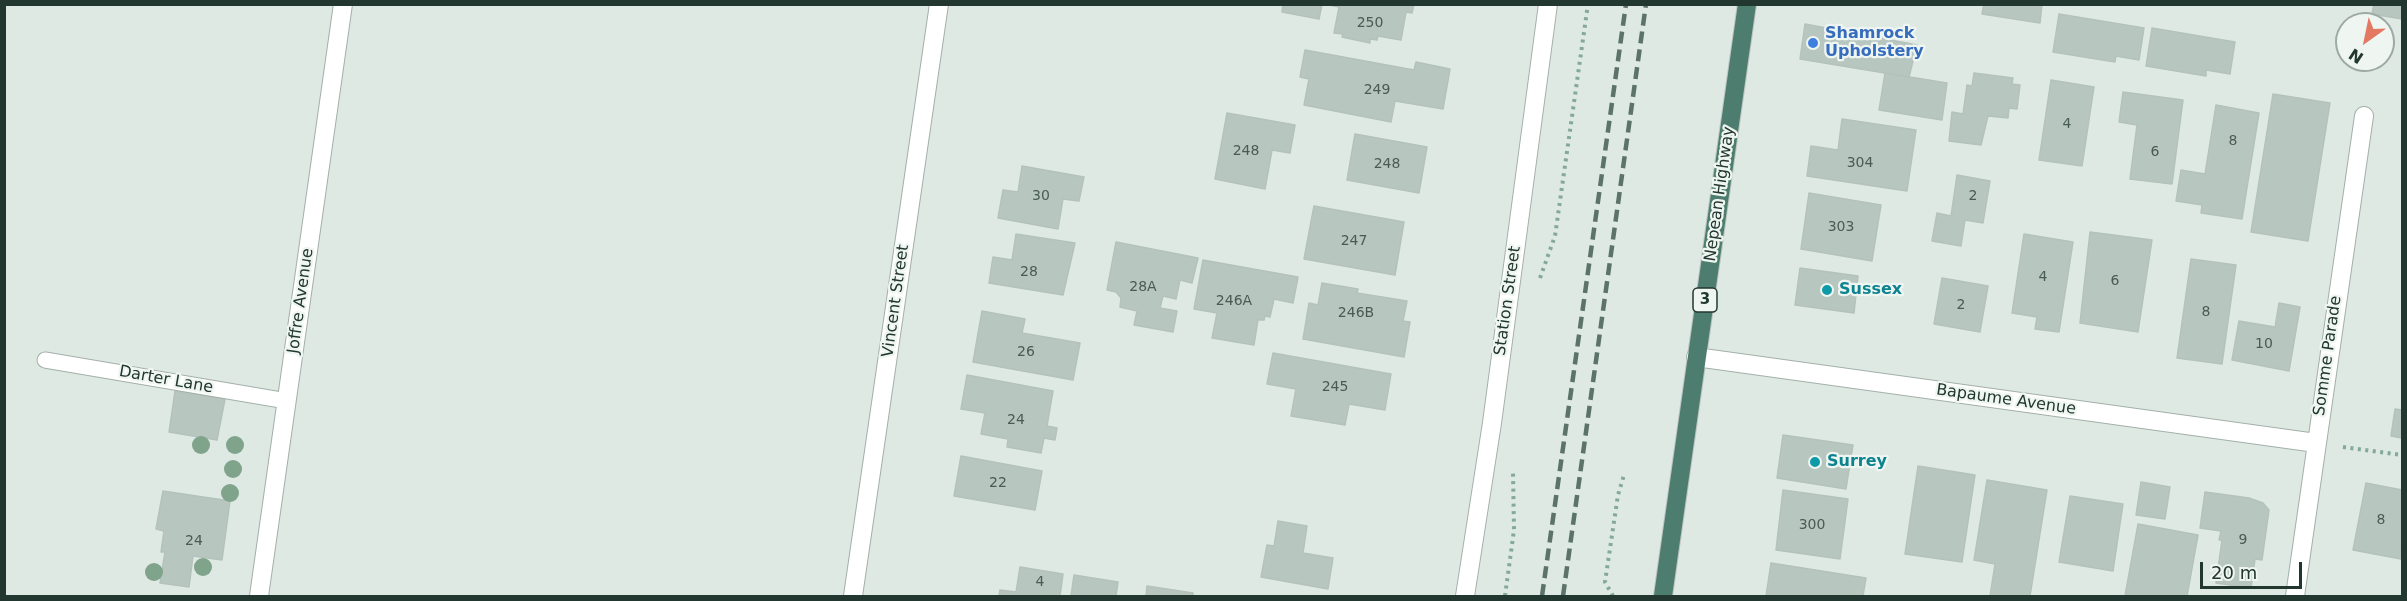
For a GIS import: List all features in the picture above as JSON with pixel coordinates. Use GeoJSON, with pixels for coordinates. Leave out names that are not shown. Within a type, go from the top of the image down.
{"type":"FeatureCollection","features":[{"type":"Feature","properties":{"kind":"highway","name":"Nepean Highway"},"geometry":{"type":"LineString","coordinates":[[1663,597],[1747,4]]}},
{"type":"Feature","properties":{"kind":"street","name":"Joffre Avenue"},"geometry":{"type":"LineString","coordinates":[[259,597],[343,4]]}},
{"type":"Feature","properties":{"kind":"street","name":"Vincent Street"},"geometry":{"type":"LineString","coordinates":[[853,597],[939,4]]}},
{"type":"Feature","properties":{"kind":"street","name":"Station Street"},"geometry":{"type":"LineString","coordinates":[[1465,597],[1493,411],[1548,4]]}},
{"type":"Feature","properties":{"kind":"street","name":"Somme Parade"},"geometry":{"type":"LineString","coordinates":[[2295,597],[2364,116]]}},
{"type":"Feature","properties":{"kind":"street","name":"Bapaume Avenue"},"geometry":{"type":"LineString","coordinates":[[1696,357],[2316,443]]}},
{"type":"Feature","properties":{"kind":"lane","name":"Darter Lane"},"geometry":{"type":"LineString","coordinates":[[45,360],[287,401]]}},
{"type":"Feature","properties":{"kind":"path"},"geometry":{"type":"LineString","coordinates":[[1538,284],[1555,236],[1588,4]]}},
{"type":"Feature","properties":{"kind":"path"},"geometry":{"type":"LineString","coordinates":[[2316,443],[2403,455]]}},
{"type":"Feature","properties":{"kind":"path"},"geometry":{"type":"LineString","coordinates":[[1505,597],[1514,530],[1513,464]]}},
{"type":"Feature","properties":{"kind":"path"},"geometry":{"type":"LineString","coordinates":[[1613,597],[1605,582],[1618,495],[1624,475]]}},
{"type":"Feature","properties":{"kind":"building"},"geometry":{"type":"Polygon","coordinates":[[[1283,4],[1322,4],[1319,19],[1282,12],[1283,4]]]}},
{"type":"Feature","properties":{"kind":"building"},"geometry":{"type":"Polygon","coordinates":[[[1325,4],[1414,4],[1412,13],[1406,12],[1401,40],[1378,36],[1377,40],[1370,39],[1370,43],[1334,33],[1339,7],[1325,4]]]}},
{"type":"Feature","properties":{"kind":"building"},"geometry":{"type":"Polygon","coordinates":[[[1984,4],[2042,4],[2040,23],[1982,14],[1984,4]]]}},
{"type":"Feature","properties":{"kind":"building"},"geometry":{"type":"Polygon","coordinates":[[[2374,4],[2402,4],[2402,19],[2395,18],[2395,12],[2372,12],[2374,4]]]}},
{"type":"Feature","properties":{"kind":"building"},"geometry":{"type":"Polygon","coordinates":[[[2059,14],[2144,28],[2139,60],[2116,56],[2115,62],[2053,52],[2059,14]]]}},
{"type":"Feature","properties":{"kind":"building"},"geometry":{"type":"Polygon","coordinates":[[[1805,24],[1917,45],[1909,77],[1800,59],[1805,24]]]}},
{"type":"Feature","properties":{"kind":"building"},"geometry":{"type":"Polygon","coordinates":[[[2152,28],[2235,42],[2230,74],[2206,70],[2206,76],[2146,66],[2152,28]]]}},
{"type":"Feature","properties":{"kind":"building"},"geometry":{"type":"Polygon","coordinates":[[[1305,50],[1414,70],[1416,62],[1450,69],[1443,109],[1395,101],[1391,122],[1304,105],[1309,79],[1300,77],[1305,50]]]}},
{"type":"Feature","properties":{"kind":"building"},"geometry":{"type":"Polygon","coordinates":[[[1885,73],[1947,83],[1942,120],[1879,110],[1885,73]]]}},
{"type":"Feature","properties":{"kind":"building"},"geometry":{"type":"Polygon","coordinates":[[[1974,73],[2013,78],[2012,84],[2020,85],[2017,109],[2009,108],[2008,118],[1988,116],[1981,145],[1949,141],[1952,112],[1963,114],[1967,85],[1972,86],[1974,73]]]}},
{"type":"Feature","properties":{"kind":"building"},"geometry":{"type":"Polygon","coordinates":[[[2051,80],[2094,87],[2082,166],[2039,160],[2051,80]]]}},
{"type":"Feature","properties":{"kind":"building"},"geometry":{"type":"Polygon","coordinates":[[[2123,92],[2183,100],[2172,184],[2130,179],[2137,125],[2119,122],[2123,92]]]}},
{"type":"Feature","properties":{"kind":"building"},"geometry":{"type":"Polygon","coordinates":[[[2273,94],[2330,103],[2308,241],[2251,232],[2273,94]]]}},
{"type":"Feature","properties":{"kind":"building"},"geometry":{"type":"Polygon","coordinates":[[[2216,105],[2259,113],[2242,219],[2201,213],[2202,205],[2176,201],[2181,170],[2205,174],[2216,105]]]}},
{"type":"Feature","properties":{"kind":"building"},"geometry":{"type":"Polygon","coordinates":[[[1227,113],[1295,125],[1290,153],[1272,150],[1265,189],[1215,179],[1227,113]]]}},
{"type":"Feature","properties":{"kind":"building"},"geometry":{"type":"Polygon","coordinates":[[[1842,119],[1916,130],[1907,191],[1807,176],[1811,146],[1838,150],[1842,119]]]}},
{"type":"Feature","properties":{"kind":"building"},"geometry":{"type":"Polygon","coordinates":[[[1355,134],[1427,147],[1419,193],[1347,180],[1355,134]]]}},
{"type":"Feature","properties":{"kind":"building"},"geometry":{"type":"Polygon","coordinates":[[[1022,166],[1084,177],[1079,201],[1063,199],[1058,229],[998,218],[1003,190],[1018,192],[1022,166]]]}},
{"type":"Feature","properties":{"kind":"building"},"geometry":{"type":"Polygon","coordinates":[[[1957,175],[1990,181],[1983,223],[1965,220],[1961,246],[1932,241],[1937,213],[1951,216],[1957,175]]]}},
{"type":"Feature","properties":{"kind":"building"},"geometry":{"type":"Polygon","coordinates":[[[1809,193],[1881,205],[1872,261],[1801,249],[1809,193]]]}},
{"type":"Feature","properties":{"kind":"building"},"geometry":{"type":"Polygon","coordinates":[[[1314,206],[1404,222],[1395,275],[1304,259],[1314,206]]]}},
{"type":"Feature","properties":{"kind":"building"},"geometry":{"type":"Polygon","coordinates":[[[2090,232],[2152,240],[2138,332],[2080,323],[2090,232]]]}},
{"type":"Feature","properties":{"kind":"building"},"geometry":{"type":"Polygon","coordinates":[[[1016,234],[1075,243],[1063,295],[989,283],[993,257],[1012,260],[1016,234]]]}},
{"type":"Feature","properties":{"kind":"building"},"geometry":{"type":"Polygon","coordinates":[[[2024,234],[2073,242],[2059,332],[2035,329],[2037,317],[2012,313],[2024,234]]]}},
{"type":"Feature","properties":{"kind":"building"},"geometry":{"type":"Polygon","coordinates":[[[1116,242],[1198,258],[1192,283],[1180,280],[1176,299],[1163,296],[1160,308],[1177,311],[1173,332],[1134,325],[1137,311],[1120,307],[1121,298],[1116,292],[1107,290],[1116,242]]]}},
{"type":"Feature","properties":{"kind":"building"},"geometry":{"type":"Polygon","coordinates":[[[2191,259],[2236,265],[2222,364],[2177,358],[2191,259]]]}},
{"type":"Feature","properties":{"kind":"building"},"geometry":{"type":"Polygon","coordinates":[[[1203,260],[1298,277],[1293,303],[1274,299],[1270,317],[1265,316],[1264,320],[1258,320],[1254,345],[1212,338],[1217,313],[1194,309],[1203,260]]]}},
{"type":"Feature","properties":{"kind":"building","name":"Sussex"},"geometry":{"type":"Polygon","coordinates":[[[1800,268],[1858,276],[1854,313],[1795,305],[1800,268]]]}},
{"type":"Feature","properties":{"kind":"building"},"geometry":{"type":"Polygon","coordinates":[[[1942,278],[1988,286],[1980,332],[1934,324],[1942,278]]]}},
{"type":"Feature","properties":{"kind":"building"},"geometry":{"type":"Polygon","coordinates":[[[1322,283],[1358,289],[1357,293],[1407,301],[1403,321],[1410,322],[1404,357],[1303,339],[1309,303],[1318,305],[1322,283]]]}},
{"type":"Feature","properties":{"kind":"building"},"geometry":{"type":"Polygon","coordinates":[[[2279,303],[2300,307],[2289,371],[2232,360],[2239,321],[2275,327],[2279,303]]]}},
{"type":"Feature","properties":{"kind":"building"},"geometry":{"type":"Polygon","coordinates":[[[982,311],[1025,319],[1022,333],[1080,343],[1073,380],[973,362],[982,311]]]}},
{"type":"Feature","properties":{"kind":"building"},"geometry":{"type":"Polygon","coordinates":[[[1273,353],[1391,374],[1385,410],[1349,404],[1345,425],[1291,416],[1296,389],[1267,384],[1273,353]]]}},
{"type":"Feature","properties":{"kind":"building"},"geometry":{"type":"Polygon","coordinates":[[[967,375],[1053,391],[1047,426],[1057,428],[1055,440],[1044,438],[1041,453],[1007,447],[1008,439],[981,434],[985,413],[961,409],[967,375]]]}},
{"type":"Feature","properties":{"kind":"building"},"geometry":{"type":"Polygon","coordinates":[[[175,391],[225,399],[217,440],[169,432],[175,391]]]}},
{"type":"Feature","properties":{"kind":"building"},"geometry":{"type":"Polygon","coordinates":[[[2395,409],[2402,410],[2402,438],[2391,436],[2395,409]]]}},
{"type":"Feature","properties":{"kind":"building","name":"Surrey"},"geometry":{"type":"Polygon","coordinates":[[[1783,435],[1853,445],[1846,489],[1777,478],[1783,435]]]}},
{"type":"Feature","properties":{"kind":"building"},"geometry":{"type":"Polygon","coordinates":[[[961,456],[1042,471],[1035,510],[954,496],[961,456]]]}},
{"type":"Feature","properties":{"kind":"building"},"geometry":{"type":"Polygon","coordinates":[[[1918,466],[1975,475],[1962,562],[1905,554],[1918,466]]]}},
{"type":"Feature","properties":{"kind":"building"},"geometry":{"type":"Polygon","coordinates":[[[1987,480],[2047,490],[2030,596],[1990,596],[1995,564],[1974,560],[1987,480]]]}},
{"type":"Feature","properties":{"kind":"building"},"geometry":{"type":"Polygon","coordinates":[[[2141,482],[2170,487],[2165,519],[2136,515],[2141,482]]]}},
{"type":"Feature","properties":{"kind":"building"},"geometry":{"type":"Polygon","coordinates":[[[2366,483],[2402,490],[2401,559],[2353,550],[2366,483]]]}},
{"type":"Feature","properties":{"kind":"building"},"geometry":{"type":"Polygon","coordinates":[[[1783,490],[1848,499],[1840,559],[1776,550],[1783,490]]]}},
{"type":"Feature","properties":{"kind":"building"},"geometry":{"type":"Polygon","coordinates":[[[163,491],[230,501],[222,560],[193,556],[189,587],[160,583],[165,552],[161,552],[164,531],[156,529],[163,491]]]}},
{"type":"Feature","properties":{"kind":"building"},"geometry":{"type":"Polygon","coordinates":[[[2205,492],[2249,498],[2263,503],[2269,510],[2262,560],[2255,559],[2251,588],[2216,583],[2222,540],[2219,540],[2221,531],[2200,528],[2205,492]]]}},
{"type":"Feature","properties":{"kind":"building"},"geometry":{"type":"Polygon","coordinates":[[[2070,496],[2123,504],[2113,571],[2059,562],[2070,496]]]}},
{"type":"Feature","properties":{"kind":"building"},"geometry":{"type":"Polygon","coordinates":[[[1278,521],[1307,526],[1303,553],[1333,558],[1328,589],[1261,577],[1267,545],[1274,546],[1278,521]]]}},
{"type":"Feature","properties":{"kind":"building"},"geometry":{"type":"Polygon","coordinates":[[[2138,524],[2198,535],[2187,596],[2125,596],[2138,524]]]}},
{"type":"Feature","properties":{"kind":"building"},"geometry":{"type":"Polygon","coordinates":[[[1771,563],[1866,578],[1863,596],[1766,596],[1771,563]]]}},
{"type":"Feature","properties":{"kind":"building"},"geometry":{"type":"Polygon","coordinates":[[[1020,567],[1063,574],[1060,596],[999,596],[1000,590],[1016,592],[1020,567]]]}},
{"type":"Feature","properties":{"kind":"building"},"geometry":{"type":"Polygon","coordinates":[[[1074,575],[1118,582],[1116,596],[1071,596],[1074,575]]]}},
{"type":"Feature","properties":{"kind":"building"},"geometry":{"type":"Polygon","coordinates":[[[1147,586],[1193,593],[1193,596],[1146,596],[1147,586]]]}},
{"type":"Feature","properties":{"kind":"railway"},"geometry":{"type":"LineString","coordinates":[[1542,596],[1626,4]]}},
{"type":"Feature","properties":{"kind":"railway"},"geometry":{"type":"LineString","coordinates":[[1563,596],[1646,4]]}},
{"type":"Feature","properties":{"kind":"place","name":"Shamrock Upholstery"},"geometry":{"type":"Point","coordinates":[1813,43]}},
{"type":"Feature","properties":{"kind":"place","name":"Sussex"},"geometry":{"type":"Point","coordinates":[1827,290]}},
{"type":"Feature","properties":{"kind":"place","name":"Surrey"},"geometry":{"type":"Point","coordinates":[1815,462]}}]}
